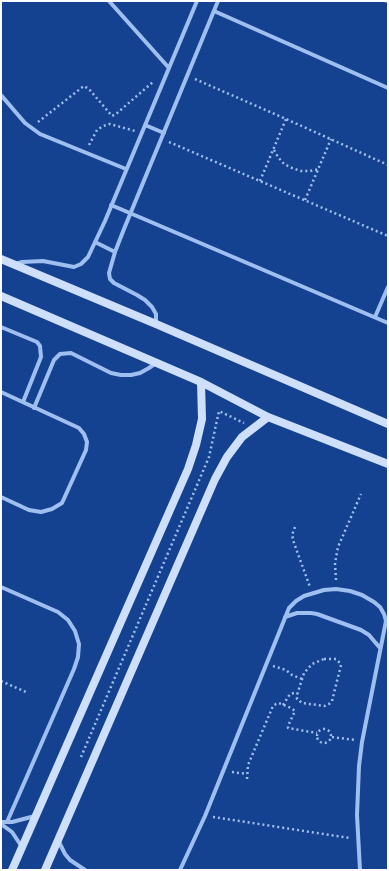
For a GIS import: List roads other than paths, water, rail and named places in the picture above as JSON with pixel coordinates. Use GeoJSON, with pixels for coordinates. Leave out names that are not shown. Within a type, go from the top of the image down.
{"type":"FeatureCollection","features":[{"type":"Feature","properties":{"kind":"street"},"geometry":{"type":"LineString","coordinates":[[109,1],[169,68]]}},
{"type":"Feature","properties":{"kind":"street"},"geometry":{"type":"LineString","coordinates":[[14,265],[22,262],[43,261],[74,267],[82,264],[88,257],[197,1]]}},
{"type":"Feature","properties":{"kind":"street"},"geometry":{"type":"LineString","coordinates":[[156,324],[156,314],[145,300],[114,283],[110,279],[109,273],[115,252],[218,1]]}},
{"type":"Feature","properties":{"kind":"street"},"geometry":{"type":"LineString","coordinates":[[214,11],[388,88]]}},
{"type":"Feature","properties":{"kind":"street"},"geometry":{"type":"LineString","coordinates":[[1,95],[25,122],[40,134],[126,168]]}},
{"type":"Feature","properties":{"kind":"street"},"geometry":{"type":"LineString","coordinates":[[145,125],[164,133]]}},
{"type":"Feature","properties":{"kind":"street"},"geometry":{"type":"LineString","coordinates":[[111,204],[388,323]]}},
{"type":"Feature","properties":{"kind":"street"},"geometry":{"type":"LineString","coordinates":[[95,242],[115,252]]}},
{"type":"Feature","properties":{"kind":"street"},"geometry":{"type":"LineString","coordinates":[[1,259],[388,424]]}},
{"type":"Feature","properties":{"kind":"street"},"geometry":{"type":"LineString","coordinates":[[375,317],[388,287]]}},
{"type":"Feature","properties":{"kind":"street"},"geometry":{"type":"LineString","coordinates":[[1,296],[157,362],[201,382],[268,417],[388,464]]}},
{"type":"Feature","properties":{"kind":"street"},"geometry":{"type":"LineString","coordinates":[[1,327],[37,342],[40,346],[42,357],[23,402]]}},
{"type":"Feature","properties":{"kind":"street"},"geometry":{"type":"LineString","coordinates":[[34,408],[54,360],[60,354],[71,353],[111,373],[121,375],[131,375],[140,372],[157,362]]}},
{"type":"Feature","properties":{"kind":"street"},"geometry":{"type":"LineString","coordinates":[[12,870],[188,469],[196,445],[202,419],[201,382]]}},
{"type":"Feature","properties":{"kind":"street"},"geometry":{"type":"LineString","coordinates":[[1,392],[79,428],[84,434],[87,442],[86,450],[62,503],[52,509],[41,512],[29,510],[1,497]]}},
{"type":"Feature","properties":{"kind":"street"},"geometry":{"type":"LineString","coordinates":[[45,870],[215,480],[227,457],[242,437],[268,417]]}},
{"type":"Feature","properties":{"kind":"street"},"geometry":{"type":"LineString","coordinates":[[1,586],[58,612],[72,625],[79,644],[78,657],[74,669],[7,822]]}},
{"type":"Feature","properties":{"kind":"street"},"geometry":{"type":"LineString","coordinates":[[180,870],[205,816],[289,608],[296,601],[312,593],[336,589],[362,595],[374,602],[380,607],[386,621],[362,742],[358,790],[358,840],[360,870]]}},
{"type":"Feature","properties":{"kind":"street"},"geometry":{"type":"LineString","coordinates":[[285,617],[298,613],[317,614],[361,630],[369,635],[380,648]]}},
{"type":"Feature","properties":{"kind":"street"},"geometry":{"type":"LineString","coordinates":[[1,823],[36,816]]}},
{"type":"Feature","properties":{"kind":"street"},"geometry":{"type":"LineString","coordinates":[[1,823],[12,832],[22,848]]}},
{"type":"Feature","properties":{"kind":"street"},"geometry":{"type":"LineString","coordinates":[[58,840],[70,860],[86,870]]}}]}
